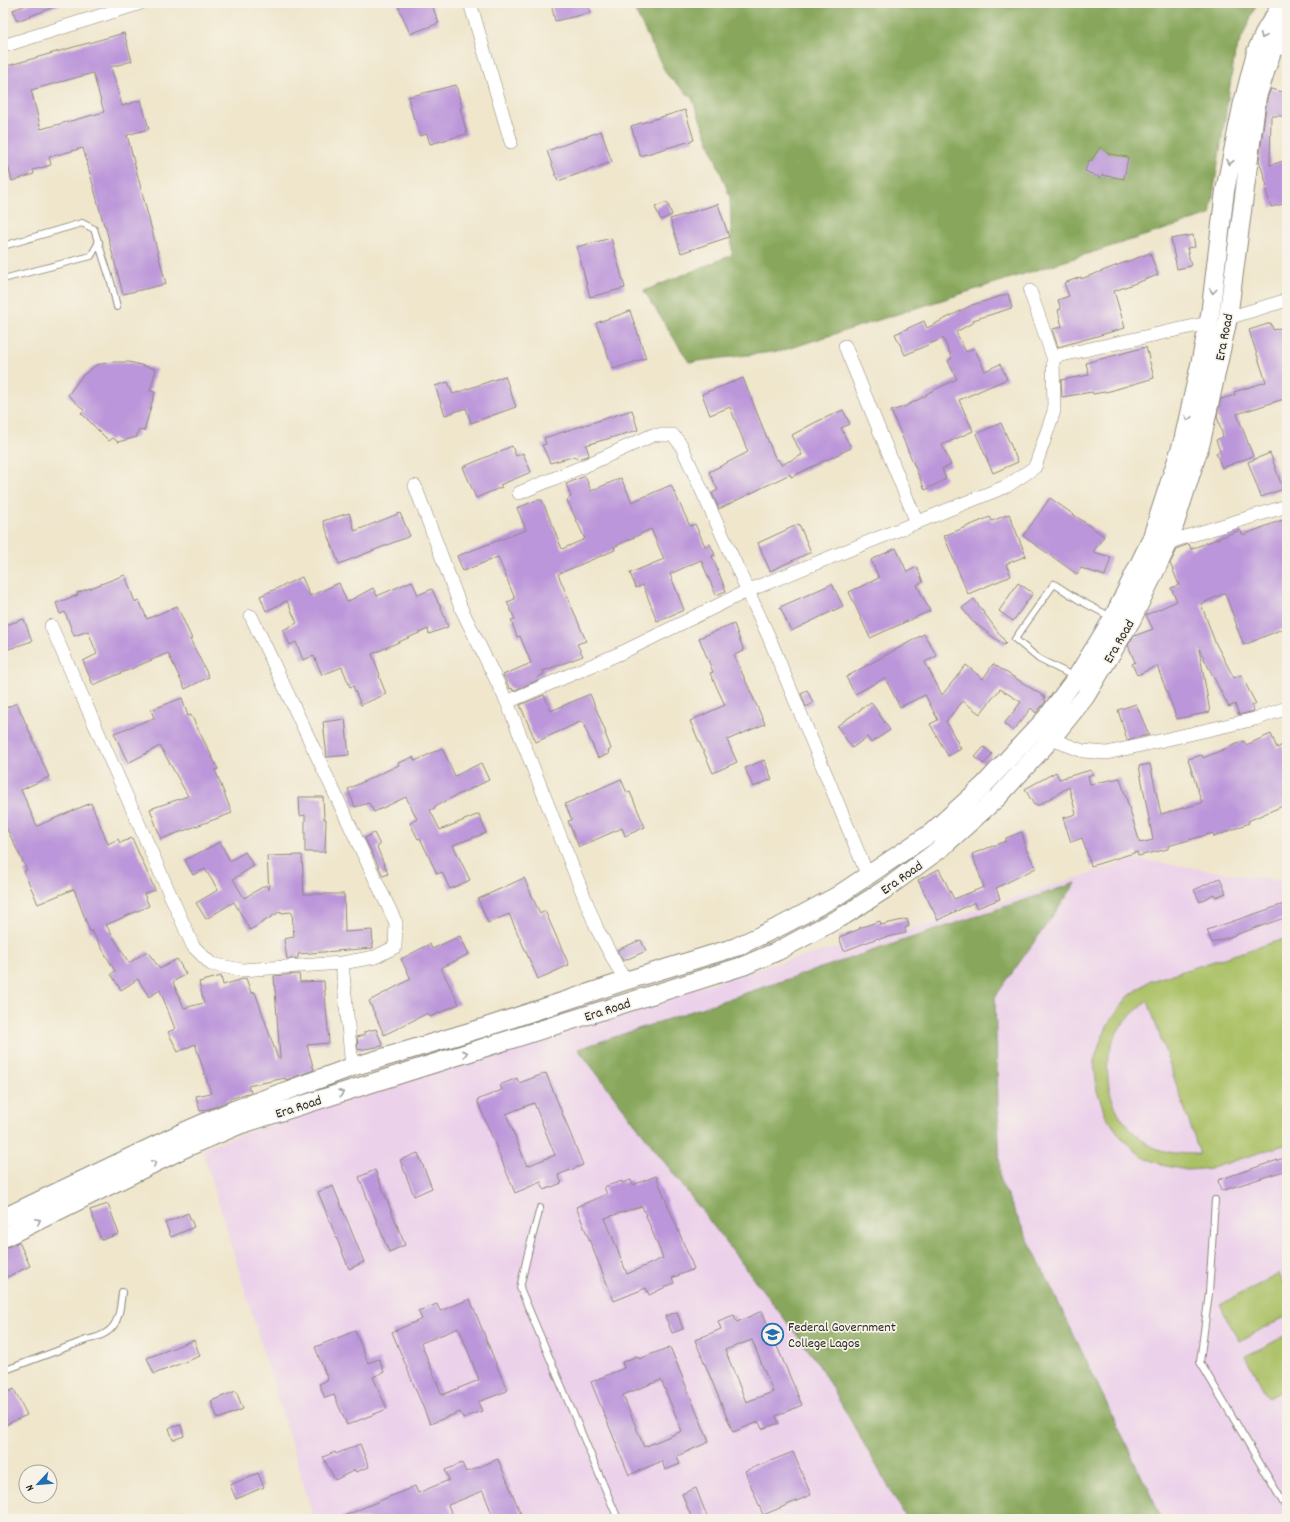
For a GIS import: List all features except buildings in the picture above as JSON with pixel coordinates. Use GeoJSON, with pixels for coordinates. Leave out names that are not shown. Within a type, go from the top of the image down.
{"type":"FeatureCollection","features":[{"type":"Feature","properties":{"kind":"main road"},"geometry":{"type":"LineString","coordinates":[[3,1218],[181,1133],[234,1110],[352,1067],[736,947],[783,926],[837,896],[931,833],[962,817],[983,786],[1047,717],[1076,678],[1113,618],[1151,540],[1183,441],[1208,323],[1224,191],[1242,107],[1256,52],[1267,28],[1283,3]]}},
{"type":"Feature","properties":{"kind":"main road","name":"Era Road"},"geometry":{"type":"LineString","coordinates":[[3,1238],[185,1148],[239,1125],[743,966],[778,951],[845,914],[884,890],[940,848],[962,817],[998,797],[1051,739],[1085,697],[1132,619],[1169,542],[1201,442],[1228,318],[1257,97],[1280,47],[1287,22]]}},
{"type":"Feature","properties":{"kind":"street"},"geometry":{"type":"LineString","coordinates":[[3,46],[141,3]]}},
{"type":"Feature","properties":{"kind":"street"},"geometry":{"type":"LineString","coordinates":[[470,3],[511,142]]}},
{"type":"Feature","properties":{"kind":"street"},"geometry":{"type":"LineString","coordinates":[[507,702],[623,652],[747,591],[1007,486],[1035,467],[1054,411],[1053,357],[1030,291]]}},
{"type":"Feature","properties":{"kind":"street"},"geometry":{"type":"LineString","coordinates":[[1228,318],[1287,300]]}},
{"type":"Feature","properties":{"kind":"street"},"geometry":{"type":"LineString","coordinates":[[1053,357],[1208,323]]}},
{"type":"Feature","properties":{"kind":"street"},"geometry":{"type":"LineString","coordinates":[[845,346],[917,523]]}},
{"type":"Feature","properties":{"kind":"street"},"geometry":{"type":"LineString","coordinates":[[519,493],[590,464],[653,435],[673,435],[681,444],[768,635],[868,876]]}},
{"type":"Feature","properties":{"kind":"street"},"geometry":{"type":"LineString","coordinates":[[414,486],[461,608],[507,702],[597,929],[625,981]]}},
{"type":"Feature","properties":{"kind":"street"},"geometry":{"type":"LineString","coordinates":[[1169,542],[1287,506]]}},
{"type":"Feature","properties":{"kind":"street"},"geometry":{"type":"LineString","coordinates":[[51,626],[193,946],[211,964],[242,970],[342,964],[375,957],[395,947],[396,923],[251,616]]}},
{"type":"Feature","properties":{"kind":"street"},"geometry":{"type":"LineString","coordinates":[[1051,739],[1083,751],[1107,753],[1254,719],[1287,708]]}},
{"type":"Feature","properties":{"kind":"street"},"geometry":{"type":"LineString","coordinates":[[342,964],[352,1067]]}},
{"type":"Feature","properties":{"kind":"lane"},"geometry":{"type":"LineString","coordinates":[[3,246],[82,223],[94,229],[117,306]]}},
{"type":"Feature","properties":{"kind":"lane"},"geometry":{"type":"LineString","coordinates":[[3,279],[91,256],[98,242]]}},
{"type":"Feature","properties":{"kind":"lane"},"geometry":{"type":"LineString","coordinates":[[1076,678],[1039,659],[1015,639],[1054,584],[1079,600],[1113,618]]}},
{"type":"Feature","properties":{"kind":"lane"},"geometry":{"type":"LineString","coordinates":[[1215,1200],[1209,1293],[1200,1362],[1287,1509]]}},
{"type":"Feature","properties":{"kind":"lane"},"geometry":{"type":"LineString","coordinates":[[540,1208],[520,1288],[618,1519]]}},
{"type":"Feature","properties":{"kind":"lane"},"geometry":{"type":"LineString","coordinates":[[3,1371],[86,1340],[101,1337],[118,1320],[122,1292]]}},
{"type":"Feature","properties":{"kind":"shaded area","name":"Federal Government College Lagos"},"geometry":{"type":"Polygon","coordinates":[[[1135,859],[1287,882],[1287,1519],[314,1519],[202,1148],[339,1101],[770,965],[938,922],[1135,859]]]}},
{"type":"Feature","properties":{"kind":"green space"},"geometry":{"type":"Polygon","coordinates":[[[631,3],[1257,3],[1235,53],[1210,215],[781,351],[689,362],[644,291],[732,255],[730,197],[692,98],[667,75],[631,3]]]}},
{"type":"Feature","properties":{"kind":"green space"},"geometry":{"type":"Polygon","coordinates":[[[1076,883],[995,997],[1000,1181],[1162,1519],[907,1519],[816,1360],[578,1049],[1076,883]]]}},
{"type":"Feature","properties":{"kind":"green space"},"geometry":{"type":"Polygon","coordinates":[[[1287,938],[1287,1144],[1212,1168],[1187,1170],[1162,1165],[1140,1155],[1121,1137],[1106,1116],[1097,1091],[1094,1061],[1101,1040],[1111,1019],[1128,997],[1148,982],[1287,938]],[[1148,1001],[1134,1012],[1121,1026],[1110,1049],[1108,1075],[1109,1088],[1113,1100],[1125,1123],[1149,1145],[1168,1152],[1200,1154],[1148,1001]]]}},
{"type":"Feature","properties":{"kind":"green space"},"geometry":{"type":"Polygon","coordinates":[[[1279,1274],[1287,1290],[1287,1316],[1239,1341],[1220,1305],[1279,1274]]]}},
{"type":"Feature","properties":{"kind":"green space"},"geometry":{"type":"Polygon","coordinates":[[[1287,1335],[1287,1388],[1268,1398],[1246,1356],[1287,1335]]]}},
{"type":"Feature","properties":{"kind":"place","name":"Federal Government College Lagos"},"geometry":{"type":"Point","coordinates":[772,1334]}}]}
